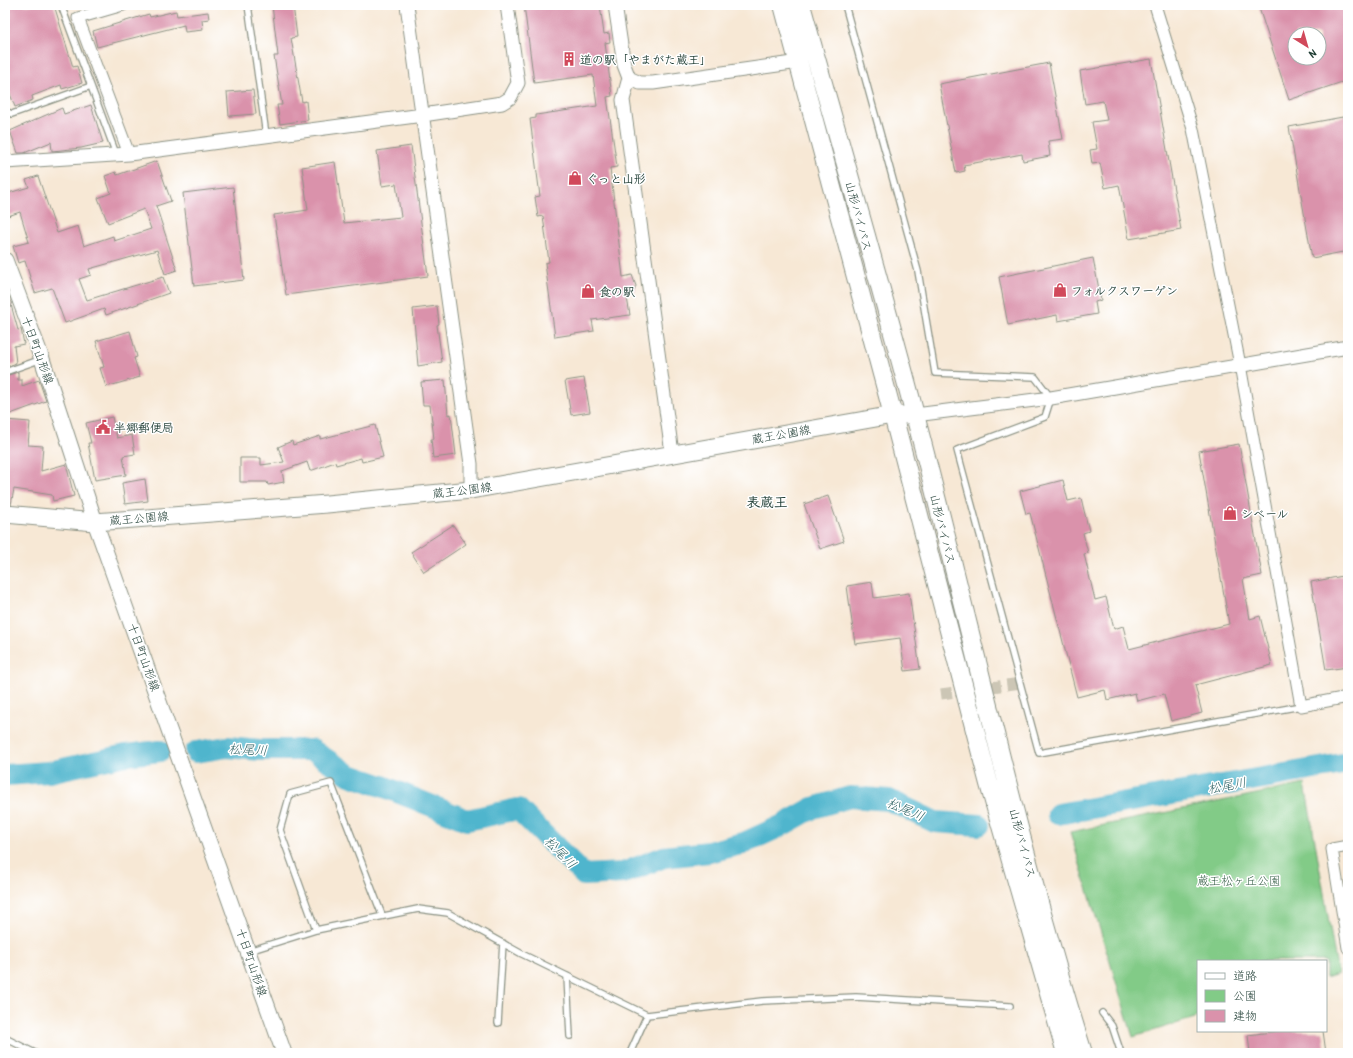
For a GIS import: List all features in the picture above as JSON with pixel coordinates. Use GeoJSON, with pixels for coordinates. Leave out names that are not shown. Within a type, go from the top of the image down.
{"type":"FeatureCollection","features":[{"type":"Feature","properties":{"kind":"highway","name":"山形バイパス"},"geometry":{"type":"LineString","coordinates":[[783,5],[894,415],[989,784],[1066,1053]]}},
{"type":"Feature","properties":{"kind":"highway","name":"山形バイパス"},"geometry":{"type":"LineString","coordinates":[[801,5],[915,415],[1011,800],[1053,956],[1083,1053]]}},
{"type":"Feature","properties":{"kind":"main road","name":"十日町山形線"},"geometry":{"type":"LineString","coordinates":[[5,260],[42,359],[96,522],[284,1053]]}},
{"type":"Feature","properties":{"kind":"main road","name":"蔵王公園線"},"geometry":{"type":"LineString","coordinates":[[5,514],[96,522],[327,504],[471,490],[894,415],[915,415]]}},
{"type":"Feature","properties":{"kind":"street"},"geometry":{"type":"LineString","coordinates":[[407,5],[471,464],[471,490]]}},
{"type":"Feature","properties":{"kind":"street"},"geometry":{"type":"LineString","coordinates":[[5,162],[123,154],[423,115],[502,103],[510,98],[518,83],[507,5]]}},
{"type":"Feature","properties":{"kind":"street"},"geometry":{"type":"LineString","coordinates":[[615,5],[624,65],[629,78],[623,100],[672,454]]}},
{"type":"Feature","properties":{"kind":"street"},"geometry":{"type":"LineString","coordinates":[[1155,5],[1194,129],[1240,365],[1302,706],[1348,696]]}},
{"type":"Feature","properties":{"kind":"street"},"geometry":{"type":"LineString","coordinates":[[117,6],[78,18],[123,154]]}},
{"type":"Feature","properties":{"kind":"street"},"geometry":{"type":"LineString","coordinates":[[629,78],[640,83],[653,83],[799,62]]}},
{"type":"Feature","properties":{"kind":"street"},"geometry":{"type":"LineString","coordinates":[[915,415],[1051,398],[1348,346]]}},
{"type":"Feature","properties":{"kind":"street"},"geometry":{"type":"LineString","coordinates":[[1348,846],[1332,849],[1348,948]]}},
{"type":"Feature","properties":{"kind":"lane"},"geometry":{"type":"LineString","coordinates":[[61,5],[91,86],[123,154]]}},
{"type":"Feature","properties":{"kind":"lane"},"geometry":{"type":"LineString","coordinates":[[248,5],[266,136]]}},
{"type":"Feature","properties":{"kind":"lane"},"geometry":{"type":"LineString","coordinates":[[844,5],[918,271],[935,373],[1035,377],[1051,398],[1045,417],[957,450],[1039,753],[1302,706]]}},
{"type":"Feature","properties":{"kind":"lane"},"geometry":{"type":"LineString","coordinates":[[5,111],[12,114],[91,86]]}},
{"type":"Feature","properties":{"kind":"lane"},"geometry":{"type":"LineString","coordinates":[[5,372],[42,359]]}},
{"type":"Feature","properties":{"kind":"lane"},"geometry":{"type":"LineString","coordinates":[[316,930],[280,830],[290,794],[331,783],[382,915]]}},
{"type":"Feature","properties":{"kind":"lane"},"geometry":{"type":"LineString","coordinates":[[248,951],[316,930],[382,915],[418,909],[448,912],[503,943],[647,1015],[762,1001],[856,996],[1010,1006]]}},
{"type":"Feature","properties":{"kind":"lane"},"geometry":{"type":"LineString","coordinates":[[498,1023],[503,943]]}},
{"type":"Feature","properties":{"kind":"lane"},"geometry":{"type":"LineString","coordinates":[[567,976],[570,1036]]}},
{"type":"Feature","properties":{"kind":"lane"},"geometry":{"type":"LineString","coordinates":[[1102,1013],[1112,1026],[1121,1053]]}},
{"type":"Feature","properties":{"kind":"lane"},"geometry":{"type":"LineString","coordinates":[[630,1053],[647,1015]]}},
{"type":"Feature","properties":{"kind":"lane"},"geometry":{"type":"LineString","coordinates":[[5,1038],[35,1053]]}},
{"type":"Feature","properties":{"kind":"green space","name":"蔵王松ヶ丘公園"},"geometry":{"type":"Polygon","coordinates":[[[1305,784],[1338,974],[1327,978],[1327,960],[1197,960],[1197,1017],[1133,1037],[1070,832],[1305,784]]]}},
{"type":"Feature","properties":{"kind":"building"},"geometry":{"type":"Polygon","coordinates":[[[5,5],[54,5],[73,67],[77,66],[82,83],[62,89],[61,85],[32,96],[33,100],[15,107],[5,81],[5,5]]]}},
{"type":"Feature","properties":{"kind":"building"},"geometry":{"type":"Polygon","coordinates":[[[272,5],[293,5],[297,37],[291,38],[302,102],[306,101],[308,120],[280,124],[277,105],[282,105],[274,56],[278,56],[272,5]]]}},
{"type":"Feature","properties":{"kind":"building"},"geometry":{"type":"Polygon","coordinates":[[[524,5],[600,5],[604,34],[609,33],[610,42],[605,43],[612,96],[607,97],[617,167],[610,168],[623,277],[632,275],[636,286],[634,291],[626,292],[630,315],[592,320],[594,331],[555,337],[545,263],[549,262],[543,216],[538,217],[535,197],[540,196],[530,119],[536,118],[536,115],[597,106],[593,75],[534,83],[524,5]]]}},
{"type":"Feature","properties":{"kind":"building"},"geometry":{"type":"Polygon","coordinates":[[[1258,5],[1348,5],[1348,80],[1289,100],[1258,5]]]}},
{"type":"Feature","properties":{"kind":"building"},"geometry":{"type":"Polygon","coordinates":[[[176,11],[177,16],[208,12],[209,19],[202,20],[203,30],[185,32],[184,25],[97,47],[93,31],[149,14],[150,17],[176,11]]]}},
{"type":"Feature","properties":{"kind":"building"},"geometry":{"type":"Polygon","coordinates":[[[1151,59],[1181,230],[1129,239],[1119,185],[1105,188],[1100,163],[1092,164],[1090,150],[1097,149],[1092,122],[1107,120],[1103,101],[1085,104],[1080,71],[1151,59]]]}},
{"type":"Feature","properties":{"kind":"building"},"geometry":{"type":"Polygon","coordinates":[[[1049,63],[1063,139],[1048,141],[1050,156],[1023,161],[1022,154],[964,165],[965,171],[956,173],[939,84],[1049,63]]]}},
{"type":"Feature","properties":{"kind":"building"},"geometry":{"type":"Polygon","coordinates":[[[253,90],[256,114],[229,116],[227,92],[253,90]]]}},
{"type":"Feature","properties":{"kind":"building"},"geometry":{"type":"Polygon","coordinates":[[[91,105],[103,143],[81,148],[52,151],[51,142],[24,153],[18,153],[10,131],[62,108],[64,114],[91,105]]]}},
{"type":"Feature","properties":{"kind":"building"},"geometry":{"type":"Polygon","coordinates":[[[1348,116],[1348,251],[1312,258],[1289,127],[1348,116]]]}},
{"type":"Feature","properties":{"kind":"building"},"geometry":{"type":"Polygon","coordinates":[[[411,146],[428,276],[286,295],[274,215],[308,210],[302,167],[335,162],[344,223],[401,217],[396,184],[382,186],[377,151],[411,146]]]}},
{"type":"Feature","properties":{"kind":"building"},"geometry":{"type":"Polygon","coordinates":[[[157,161],[171,201],[156,206],[177,270],[165,274],[157,250],[89,269],[91,275],[79,279],[87,300],[163,277],[169,293],[106,315],[104,309],[65,323],[52,288],[35,293],[25,261],[18,263],[13,246],[29,242],[20,212],[5,217],[5,194],[29,187],[26,180],[38,176],[57,233],[78,226],[84,246],[113,236],[114,241],[151,229],[144,209],[108,223],[98,198],[111,193],[105,176],[116,172],[117,175],[157,161]]]}},
{"type":"Feature","properties":{"kind":"building"},"geometry":{"type":"Polygon","coordinates":[[[233,187],[244,280],[194,286],[183,193],[233,187]]]}},
{"type":"Feature","properties":{"kind":"building"},"geometry":{"type":"Polygon","coordinates":[[[1093,258],[1101,300],[1095,302],[1097,314],[1058,321],[1057,315],[1008,325],[999,277],[1093,258]]]}},
{"type":"Feature","properties":{"kind":"building"},"geometry":{"type":"Polygon","coordinates":[[[8,294],[18,330],[21,329],[24,344],[14,346],[16,363],[5,368],[5,295],[8,294]]]}},
{"type":"Feature","properties":{"kind":"building"},"geometry":{"type":"Polygon","coordinates":[[[437,306],[439,324],[437,325],[442,362],[418,366],[413,309],[437,306]]]}},
{"type":"Feature","properties":{"kind":"building"},"geometry":{"type":"Polygon","coordinates":[[[130,331],[137,357],[134,358],[140,377],[106,387],[100,368],[104,367],[96,341],[130,331]]]}},
{"type":"Feature","properties":{"kind":"building"},"geometry":{"type":"Polygon","coordinates":[[[18,372],[18,380],[22,380],[22,386],[39,380],[46,401],[5,416],[5,376],[18,372]]]}},
{"type":"Feature","properties":{"kind":"building"},"geometry":{"type":"Polygon","coordinates":[[[584,378],[590,412],[571,415],[565,381],[584,378]]]}},
{"type":"Feature","properties":{"kind":"building"},"geometry":{"type":"Polygon","coordinates":[[[445,380],[448,415],[451,414],[456,455],[433,458],[431,439],[434,439],[430,405],[423,405],[421,382],[445,380]]]}},
{"type":"Feature","properties":{"kind":"building"},"geometry":{"type":"Polygon","coordinates":[[[112,417],[117,438],[132,435],[135,454],[123,456],[126,475],[95,480],[88,443],[91,443],[86,423],[112,417]]]}},
{"type":"Feature","properties":{"kind":"building"},"geometry":{"type":"Polygon","coordinates":[[[5,420],[30,422],[28,445],[43,446],[41,471],[66,464],[74,496],[53,501],[52,495],[14,489],[11,505],[5,504],[5,420]]]}},
{"type":"Feature","properties":{"kind":"building"},"geometry":{"type":"Polygon","coordinates":[[[375,425],[383,457],[362,462],[361,458],[336,465],[335,462],[310,471],[307,462],[282,471],[284,482],[268,485],[267,482],[240,482],[240,458],[261,458],[261,465],[284,462],[278,447],[292,441],[293,445],[320,436],[320,439],[375,425]]]}},
{"type":"Feature","properties":{"kind":"building"},"geometry":{"type":"Polygon","coordinates":[[[1239,444],[1262,575],[1243,579],[1250,619],[1260,616],[1272,665],[1195,685],[1202,713],[1171,721],[1164,694],[1137,701],[1135,693],[1107,700],[1105,690],[1077,697],[1030,513],[1026,514],[1020,491],[1063,480],[1068,501],[1081,498],[1089,531],[1083,533],[1088,553],[1084,554],[1095,600],[1106,597],[1114,629],[1123,626],[1129,649],[1229,624],[1199,451],[1239,444]]]}},
{"type":"Feature","properties":{"kind":"building"},"geometry":{"type":"Polygon","coordinates":[[[145,479],[148,501],[125,504],[122,483],[145,479]]]}},
{"type":"Feature","properties":{"kind":"building"},"geometry":{"type":"Polygon","coordinates":[[[828,496],[844,541],[820,549],[804,504],[828,496]]]}},
{"type":"Feature","properties":{"kind":"building"},"geometry":{"type":"Polygon","coordinates":[[[453,525],[466,544],[424,572],[411,552],[453,525]]]}},
{"type":"Feature","properties":{"kind":"building"},"geometry":{"type":"Polygon","coordinates":[[[1348,575],[1348,667],[1326,670],[1311,582],[1348,575]]]}},
{"type":"Feature","properties":{"kind":"building"},"geometry":{"type":"Polygon","coordinates":[[[872,582],[874,598],[909,593],[920,669],[905,671],[900,638],[855,644],[847,586],[872,582]]]}},
{"type":"Feature","properties":{"kind":"building"},"geometry":{"type":"Polygon","coordinates":[[[1271,1032],[1323,1032],[1326,1053],[1250,1053],[1248,1035],[1271,1032]]]}},
{"type":"Feature","properties":{"kind":"waterway","name":"松尾川"},"geometry":{"type":"LineString","coordinates":[[196,752],[227,747],[260,750],[312,750],[350,775],[385,787],[467,820],[518,809],[584,875],[623,873],[664,857],[709,852],[744,843],[781,826],[813,808],[850,797],[889,800],[935,822],[979,825]]}},
{"type":"Feature","properties":{"kind":"waterway","name":"松尾川"},"geometry":{"type":"LineString","coordinates":[[5,775],[49,772],[126,755],[160,751]]}},
{"type":"Feature","properties":{"kind":"waterway","name":"松尾川"},"geometry":{"type":"LineString","coordinates":[[1058,814],[1348,763]]}},
{"type":"Feature","properties":{"kind":"tunnel"},"geometry":{"type":"LineString","coordinates":[[941,694],[1021,683]]}},
{"type":"Feature","properties":{"kind":"place","name":"道の駅「やまがた蔵王」"},"geometry":{"type":"Point","coordinates":[569,59]}},
{"type":"Feature","properties":{"kind":"place","name":"ぐっと山形"},"geometry":{"type":"Point","coordinates":[575,178]}},
{"type":"Feature","properties":{"kind":"place","name":"フォルクスワーゲン"},"geometry":{"type":"Point","coordinates":[1060,290]}},
{"type":"Feature","properties":{"kind":"place","name":"食の駅"},"geometry":{"type":"Point","coordinates":[588,291]}},
{"type":"Feature","properties":{"kind":"place","name":"半郷郵便局"},"geometry":{"type":"Point","coordinates":[103,427]}},
{"type":"Feature","properties":{"kind":"place","name":"シベール"},"geometry":{"type":"Point","coordinates":[1230,513]}},
{"type":"Feature","properties":{"kind":"district","name":"表蔵王"},"geometry":{"type":"Point","coordinates":[767,501]}}]}
